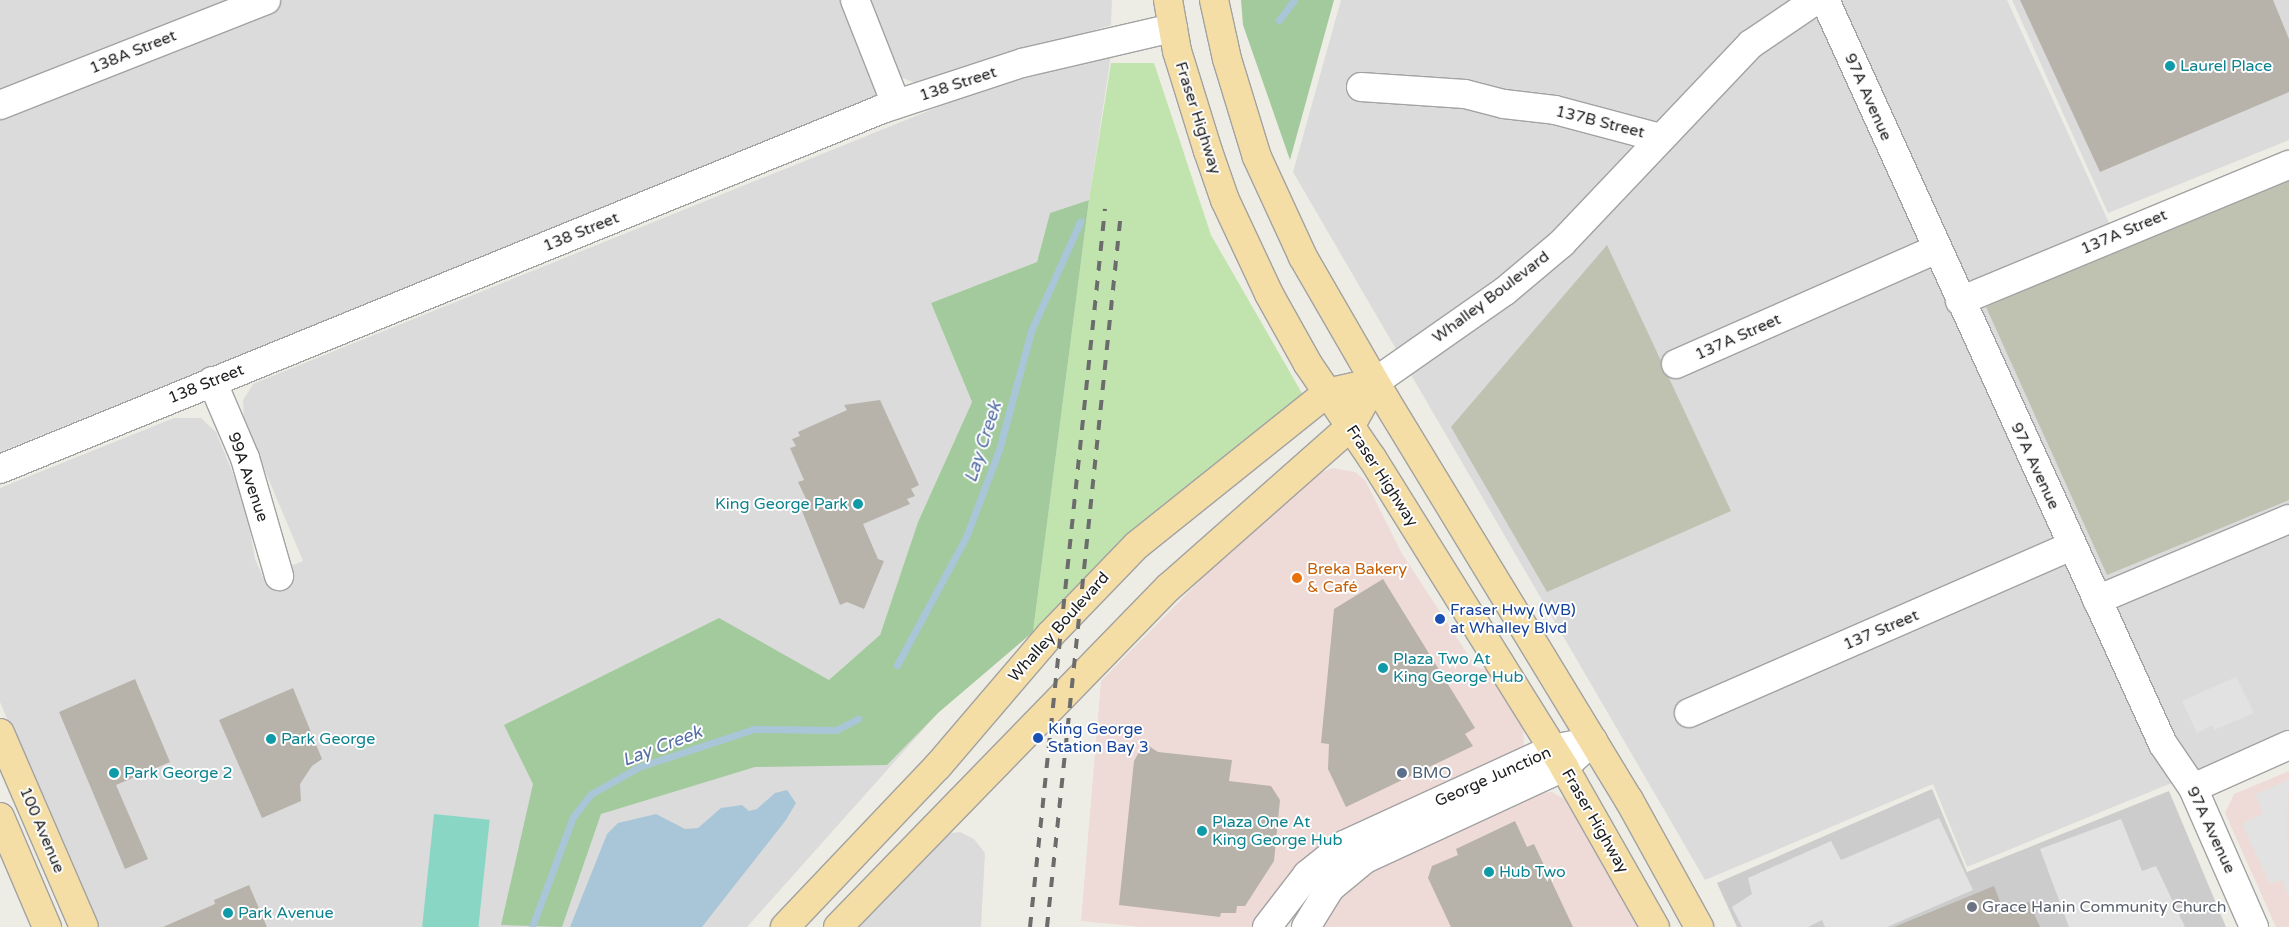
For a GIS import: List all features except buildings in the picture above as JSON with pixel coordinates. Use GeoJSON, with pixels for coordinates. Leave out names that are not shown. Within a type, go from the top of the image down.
{"type":"FeatureCollection","features":[{"type":"Feature","properties":{"kind":"main road","name":"Fraser Highway"},"geometry":{"type":"LineString","coordinates":[[1168,0],[1190,96],[1225,200],[1269,294],[1327,393],[1558,758],[1655,927]]}},
{"type":"Feature","properties":{"kind":"main road"},"geometry":{"type":"LineString","coordinates":[[1214,0],[1230,68],[1258,157],[1278,207],[1374,382],[1593,742],[1699,927]]}},
{"type":"Feature","properties":{"kind":"main road","name":"Whalley Boulevard"},"geometry":{"type":"LineString","coordinates":[[785,927],[938,766],[1096,585],[1168,520],[1327,393],[1374,382]]}},
{"type":"Feature","properties":{"kind":"main road","name":"Whalley Boulevard"},"geometry":{"type":"LineString","coordinates":[[838,927],[1169,587],[1350,427],[1374,382]]}},
{"type":"Feature","properties":{"kind":"main road","name":"100 Avenue"},"geometry":{"type":"LineString","coordinates":[[0,733],[84,927]]}},
{"type":"Feature","properties":{"kind":"main road","name":"100 Avenue"},"geometry":{"type":"LineString","coordinates":[[0,817],[46,927]]}},
{"type":"Feature","properties":{"kind":"street","name":"138A Street"},"geometry":{"type":"LineString","coordinates":[[0,105],[266,0]]}},
{"type":"Feature","properties":{"kind":"street"},"geometry":{"type":"LineString","coordinates":[[855,0],[896,104]]}},
{"type":"Feature","properties":{"kind":"street","name":"137B Street"},"geometry":{"type":"LineString","coordinates":[[1361,87],[1465,94],[1504,104],[1555,110],[1660,138],[1751,44],[1816,0]]}},
{"type":"Feature","properties":{"kind":"street","name":"97A Avenue"},"geometry":{"type":"LineString","coordinates":[[1825,0],[2162,744],[2193,788],[2254,927]]}},
{"type":"Feature","properties":{"kind":"street","name":"138 Street"},"geometry":{"type":"LineString","coordinates":[[0,469],[212,381],[896,104],[1022,63],[1173,28]]}},
{"type":"Feature","properties":{"kind":"street","name":"Whalley Boulevard"},"geometry":{"type":"LineString","coordinates":[[1374,382],[1505,291],[1555,249],[1660,138]]}},
{"type":"Feature","properties":{"kind":"street","name":"137A Street"},"geometry":{"type":"LineString","coordinates":[[1960,301],[2289,165]]}},
{"type":"Feature","properties":{"kind":"street","name":"137A Street"},"geometry":{"type":"LineString","coordinates":[[1676,364],[1937,249]]}},
{"type":"Feature","properties":{"kind":"street","name":"99A Avenue"},"geometry":{"type":"LineString","coordinates":[[212,381],[245,458],[279,576]]}},
{"type":"Feature","properties":{"kind":"street"},"geometry":{"type":"LineString","coordinates":[[2097,600],[2289,519]]}},
{"type":"Feature","properties":{"kind":"street","name":"137 Street"},"geometry":{"type":"LineString","coordinates":[[1689,713],[2072,546]]}},
{"type":"Feature","properties":{"kind":"street","name":"George Junction"},"geometry":{"type":"LineString","coordinates":[[1267,927],[1307,875],[1344,845],[1593,742]]}},
{"type":"Feature","properties":{"kind":"street"},"geometry":{"type":"LineString","coordinates":[[2193,788],[2289,745]]}},
{"type":"Feature","properties":{"kind":"street","name":"George Junction"},"geometry":{"type":"LineString","coordinates":[[1306,927],[1330,888],[1365,859],[1558,758]]}},
{"type":"Feature","properties":{"kind":"shaded area"},"geometry":{"type":"Polygon","coordinates":[[[0,0],[846,0],[879,88],[878,96],[0,452],[0,0]]]}},
{"type":"Feature","properties":{"kind":"shaded area"},"geometry":{"type":"Polygon","coordinates":[[[869,0],[1112,0],[1111,25],[917,84],[901,77],[869,0]]]}},
{"type":"Feature","properties":{"kind":"shaded area"},"geometry":{"type":"Polygon","coordinates":[[[1341,0],[2007,0],[2116,238],[2289,167],[2289,735],[1967,867],[1933,784],[1705,880],[1293,172],[1341,0]]]}},
{"type":"Feature","properties":{"kind":"shaded area","name":"Laurel Place"},"geometry":{"type":"Polygon","coordinates":[[[2012,0],[2289,0],[2289,140],[2108,213],[2012,0]]]}},
{"type":"Feature","properties":{"kind":"shaded area"},"geometry":{"type":"Polygon","coordinates":[[[1111,55],[1089,200],[1050,213],[1037,262],[931,303],[972,402],[918,522],[880,635],[938,713],[747,927],[95,927],[0,702],[0,488],[174,418],[201,418],[216,432],[245,503],[255,559],[263,577],[303,561],[244,421],[243,400],[253,384],[975,92],[1111,55]]]}},
{"type":"Feature","properties":{"kind":"shaded area"},"geometry":{"type":"Polygon","coordinates":[[[2289,176],[2289,500],[2107,575],[1986,307],[2289,176]]]}},
{"type":"Feature","properties":{"kind":"shaded area"},"geometry":{"type":"Polygon","coordinates":[[[1607,245],[1731,511],[1547,592],[1451,427],[1607,245]]]}},
{"type":"Feature","properties":{"kind":"shaded area"},"geometry":{"type":"Polygon","coordinates":[[[1333,468],[1355,472],[1365,480],[1401,552],[1476,667],[1491,671],[1523,727],[1524,746],[1519,756],[1256,927],[1141,927],[1081,921],[1101,681],[1226,554],[1314,475],[1333,468]]]}},
{"type":"Feature","properties":{"kind":"shaded area"},"geometry":{"type":"Polygon","coordinates":[[[2236,677],[2254,713],[2214,730],[2213,725],[2197,733],[2182,701],[2236,677]]]}},
{"type":"Feature","properties":{"kind":"shaded area"},"geometry":{"type":"Polygon","coordinates":[[[2289,771],[2289,927],[2276,927],[2225,813],[2234,794],[2289,771]]]}},
{"type":"Feature","properties":{"kind":"shaded area"},"geometry":{"type":"Polygon","coordinates":[[[2289,780],[2287,822],[2289,897],[2282,880],[2270,884],[2242,824],[2263,813],[2255,794],[2289,780]]]}},
{"type":"Feature","properties":{"kind":"shaded area"},"geometry":{"type":"Polygon","coordinates":[[[1932,789],[1967,872],[2169,791],[2226,927],[1737,927],[1717,883],[1932,789]]]}},
{"type":"Feature","properties":{"kind":"shaded area"},"geometry":{"type":"Polygon","coordinates":[[[787,790],[796,803],[786,820],[702,927],[570,927],[607,834],[618,823],[656,814],[685,829],[698,828],[721,808],[742,805],[749,811],[757,809],[775,793],[787,790]]]}},
{"type":"Feature","properties":{"kind":"shaded area"},"geometry":{"type":"Polygon","coordinates":[[[1552,792],[1568,801],[1641,927],[1314,927],[1351,879],[1541,793],[1552,792]]]}},
{"type":"Feature","properties":{"kind":"shaded area"},"geometry":{"type":"Polygon","coordinates":[[[434,814],[490,820],[478,927],[422,927],[434,814]]]}},
{"type":"Feature","properties":{"kind":"shaded area"},"geometry":{"type":"Polygon","coordinates":[[[1939,818],[1973,890],[1887,927],[1825,927],[1822,920],[1808,927],[1742,927],[1732,907],[1752,894],[1748,878],[1831,841],[1841,860],[1939,818]]]}},
{"type":"Feature","properties":{"kind":"shaded area"},"geometry":{"type":"Polygon","coordinates":[[[2121,819],[2142,871],[2156,866],[2185,927],[2069,927],[2040,849],[2121,819]]]}},
{"type":"Feature","properties":{"kind":"shaded area"},"geometry":{"type":"Polygon","coordinates":[[[960,832],[974,839],[985,853],[981,927],[852,927],[944,834],[960,832]]]}},
{"type":"Feature","properties":{"kind":"green space"},"geometry":{"type":"Polygon","coordinates":[[[1241,0],[1334,0],[1290,160],[1243,25],[1241,0]]]}},
{"type":"Feature","properties":{"kind":"green space"},"geometry":{"type":"Polygon","coordinates":[[[1111,63],[1154,63],[1211,235],[1303,395],[1130,538],[1033,632],[1089,200],[1111,63]]]}},
{"type":"Feature","properties":{"kind":"green space"},"geometry":{"type":"Polygon","coordinates":[[[1089,200],[1033,632],[938,713],[887,765],[755,767],[601,814],[562,927],[501,925],[533,784],[504,725],[719,618],[829,680],[880,635],[918,522],[972,402],[931,303],[1037,262],[1050,213],[1089,200]]]}},
{"type":"Feature","properties":{"kind":"waterway","name":"Lay Creek"},"geometry":{"type":"LineString","coordinates":[[1279,20],[1294,0]]}},
{"type":"Feature","properties":{"kind":"waterway","name":"Lay Creek"},"geometry":{"type":"LineString","coordinates":[[897,665],[966,537],[999,450],[1031,331],[1080,222]]}},
{"type":"Feature","properties":{"kind":"waterway","name":"Lay Creek"},"geometry":{"type":"LineString","coordinates":[[532,927],[573,817],[591,794],[639,767],[754,729],[836,730],[858,719]]}},
{"type":"Feature","properties":{"kind":"railway"},"geometry":{"type":"LineString","coordinates":[[1030,927],[1105,209]]}},
{"type":"Feature","properties":{"kind":"railway"},"geometry":{"type":"LineString","coordinates":[[1047,927],[1121,212]]}},
{"type":"Feature","properties":{"kind":"place","name":"Laurel Place"},"geometry":{"type":"Point","coordinates":[2170,66]}},
{"type":"Feature","properties":{"kind":"place","name":"King George Park"},"geometry":{"type":"Point","coordinates":[858,504]}},
{"type":"Feature","properties":{"kind":"place","name":"Breka Bakery & Café"},"geometry":{"type":"Point","coordinates":[1297,578]}},
{"type":"Feature","properties":{"kind":"place","name":"Fraser Hwy (WB) at Whalley Blvd"},"geometry":{"type":"Point","coordinates":[1440,619]}},
{"type":"Feature","properties":{"kind":"place","name":"Plaza Two At King George Hub"},"geometry":{"type":"Point","coordinates":[1383,668]}},
{"type":"Feature","properties":{"kind":"place","name":"King George Station Bay 3"},"geometry":{"type":"Point","coordinates":[1038,738]}},
{"type":"Feature","properties":{"kind":"place","name":"Park George"},"geometry":{"type":"Point","coordinates":[271,739]}},
{"type":"Feature","properties":{"kind":"place","name":"Park George 2"},"geometry":{"type":"Point","coordinates":[114,773]}},
{"type":"Feature","properties":{"kind":"place","name":"BMO"},"geometry":{"type":"Point","coordinates":[1402,773]}},
{"type":"Feature","properties":{"kind":"place","name":"Plaza One At King George Hub"},"geometry":{"type":"Point","coordinates":[1202,831]}},
{"type":"Feature","properties":{"kind":"place","name":"Hub Two"},"geometry":{"type":"Point","coordinates":[1489,872]}},
{"type":"Feature","properties":{"kind":"place","name":"Grace Hanin Community Church"},"geometry":{"type":"Point","coordinates":[1972,907]}},
{"type":"Feature","properties":{"kind":"place","name":"Park Avenue"},"geometry":{"type":"Point","coordinates":[228,913]}}]}
